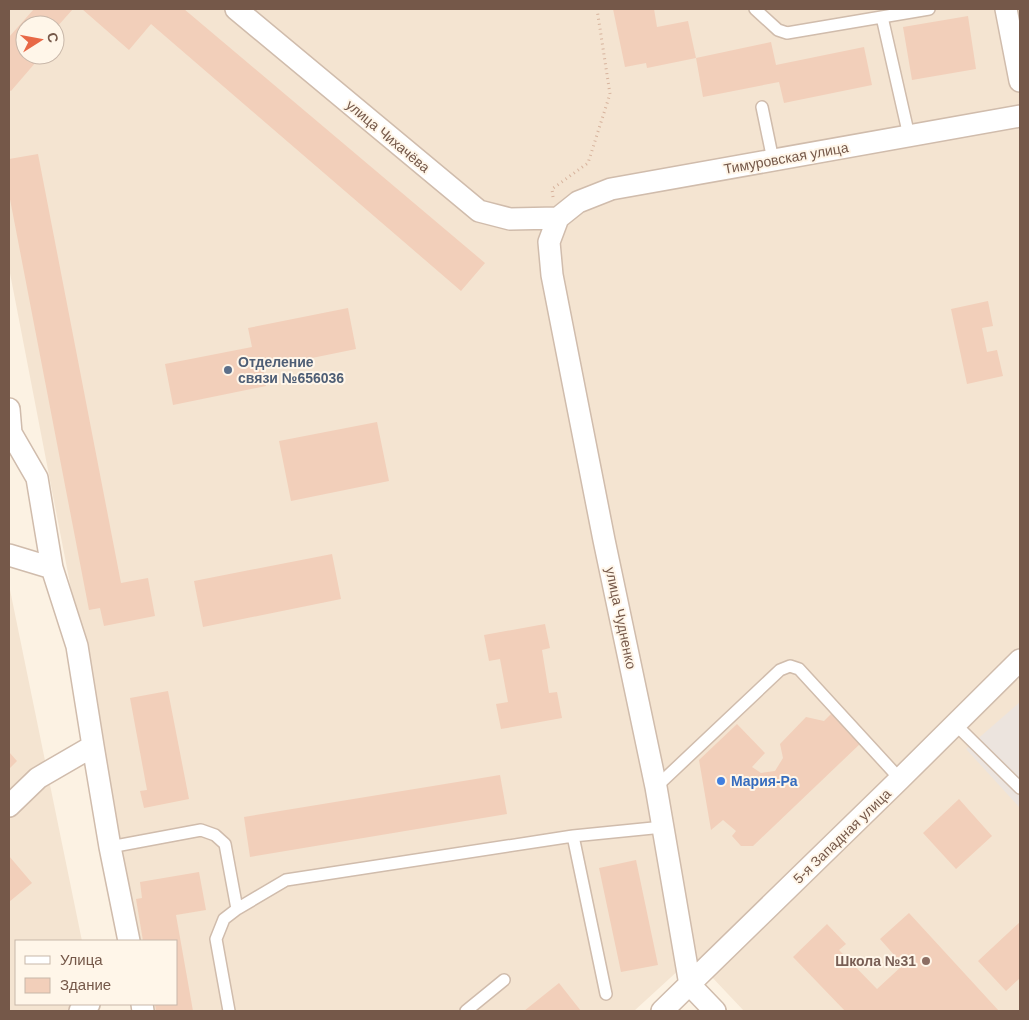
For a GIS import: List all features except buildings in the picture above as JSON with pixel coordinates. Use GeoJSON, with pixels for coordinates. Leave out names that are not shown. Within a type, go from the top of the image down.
{"type":"FeatureCollection","features":[{"type":"Feature","properties":{"kind":"street","name":"улица Чихачёва"},"geometry":{"type":"LineString","coordinates":[[236,9],[479,211],[510,219],[558,218]]}},
{"type":"Feature","properties":{"kind":"street"},"geometry":{"type":"LineString","coordinates":[[1006,9],[1020,81]]}},
{"type":"Feature","properties":{"kind":"street","name":"Тимуровская улица"},"geometry":{"type":"LineString","coordinates":[[558,218],[578,202],[611,189],[1020,116]]}},
{"type":"Feature","properties":{"kind":"street","name":"улица Чудненко"},"geometry":{"type":"LineString","coordinates":[[558,218],[549,242],[552,275],[606,550],[656,787],[690,985]]}},
{"type":"Feature","properties":{"kind":"street"},"geometry":{"type":"LineString","coordinates":[[9,409],[11,433],[37,478],[52,568],[78,646],[92,746],[110,847],[130,940]]}},
{"type":"Feature","properties":{"kind":"street"},"geometry":{"type":"LineString","coordinates":[[9,555],[52,568]]}},
{"type":"Feature","properties":{"kind":"street","name":"5-я Западная улица"},"geometry":{"type":"LineString","coordinates":[[662,1011],[1020,660]]}},
{"type":"Feature","properties":{"kind":"street"},"geometry":{"type":"LineString","coordinates":[[9,806],[38,778],[92,746]]}},
{"type":"Feature","properties":{"kind":"street"},"geometry":{"type":"LineString","coordinates":[[690,985],[715,1011]]}},
{"type":"Feature","properties":{"kind":"lane"},"geometry":{"type":"LineString","coordinates":[[755,9],[778,30],[787,33],[929,9]]}},
{"type":"Feature","properties":{"kind":"lane"},"geometry":{"type":"LineString","coordinates":[[882,17],[909,136]]}},
{"type":"Feature","properties":{"kind":"lane"},"geometry":{"type":"LineString","coordinates":[[762,107],[774,160]]}},
{"type":"Feature","properties":{"kind":"lane"},"geometry":{"type":"LineString","coordinates":[[656,787],[780,670],[790,666],[799,669],[900,778]]}},
{"type":"Feature","properties":{"kind":"lane"},"geometry":{"type":"LineString","coordinates":[[955,724],[1020,788]]}},
{"type":"Feature","properties":{"kind":"lane"},"geometry":{"type":"LineString","coordinates":[[229,1011],[216,939],[224,919],[237,909],[286,880],[573,836],[663,827]]}},
{"type":"Feature","properties":{"kind":"lane"},"geometry":{"type":"LineString","coordinates":[[110,847],[201,830],[215,835],[225,844],[237,909]]}},
{"type":"Feature","properties":{"kind":"lane"},"geometry":{"type":"LineString","coordinates":[[573,836],[606,994]]}},
{"type":"Feature","properties":{"kind":"lane"},"geometry":{"type":"LineString","coordinates":[[466,1011],[504,980]]}},
{"type":"Feature","properties":{"kind":"path"},"geometry":{"type":"LineString","coordinates":[[558,218],[552,189],[588,163],[610,94],[596,9]]}},
{"type":"Feature","properties":{"kind":"shaded area"},"geometry":{"type":"Polygon","coordinates":[[[9,9],[1020,9],[1020,1011],[744,1011],[693,957],[634,1011],[153,1011],[151,1005],[178,1005],[178,940],[139,940],[9,268],[9,9]]]}},
{"type":"Feature","properties":{"kind":"shaded area"},"geometry":{"type":"Polygon","coordinates":[[[9,585],[82,940],[15,940],[15,1005],[95,1005],[96,1011],[9,1011],[9,585]]]}},
{"type":"Feature","properties":{"kind":"shaded area"},"geometry":{"type":"Polygon","coordinates":[[[1020,702],[1020,808],[966,749],[1020,702]]]}},
{"type":"Feature","properties":{"kind":"place","name":"Отделение связи №656036"},"geometry":{"type":"Point","coordinates":[228,370]}},
{"type":"Feature","properties":{"kind":"place","name":"Мария-Ра"},"geometry":{"type":"Point","coordinates":[721,781]}},
{"type":"Feature","properties":{"kind":"place","name":"Школа №31"},"geometry":{"type":"Point","coordinates":[926,961]}}]}
